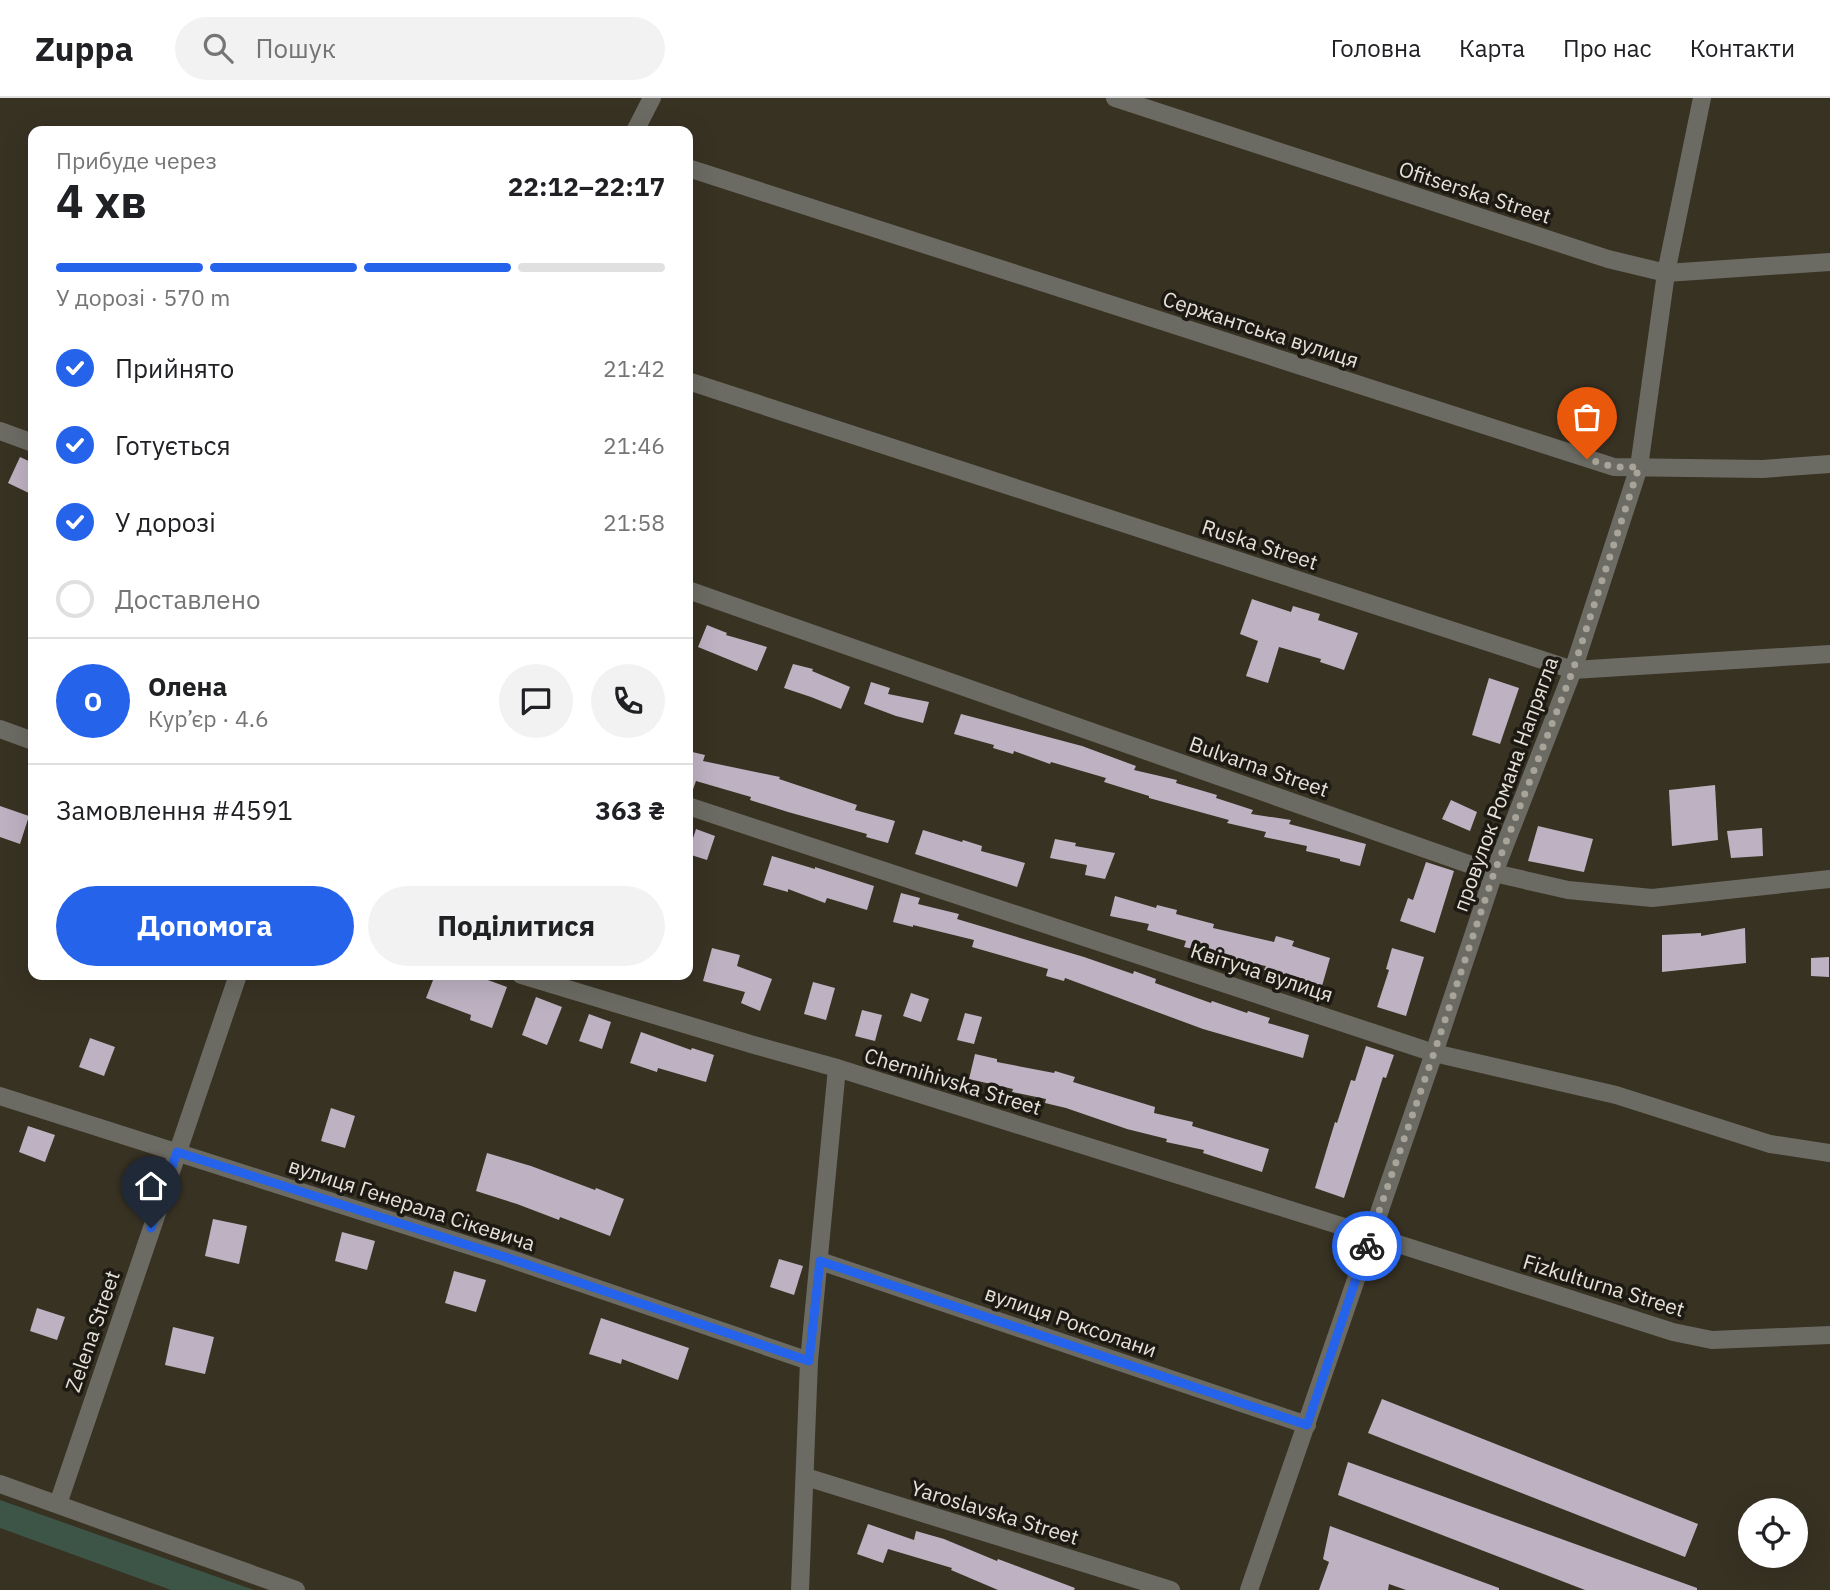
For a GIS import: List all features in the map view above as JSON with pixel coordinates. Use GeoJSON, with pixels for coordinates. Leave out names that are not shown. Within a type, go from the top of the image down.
{"type":"FeatureCollection","features":[{"type":"Feature","properties":{"kind":"street"},"geometry":{"type":"LineString","coordinates":[[638,126],[652,98]]}},
{"type":"Feature","properties":{"kind":"street","name":"Ofitserska Street"},"geometry":{"type":"LineString","coordinates":[[1115,98],[1608,259],[1666,273],[1830,262]]}},
{"type":"Feature","properties":{"kind":"street","name":"провулок Романа Напрягла"},"geometry":{"type":"LineString","coordinates":[[1250,1590],[1494,873],[1573,670],[1639,467],[1666,273],[1702,98]]}},
{"type":"Feature","properties":{"kind":"street","name":"Сержантська вулиця"},"geometry":{"type":"LineString","coordinates":[[693,170],[1614,467],[1762,469],[1830,464]]}},
{"type":"Feature","properties":{"kind":"street","name":"Ruska Street"},"geometry":{"type":"LineString","coordinates":[[693,383],[1573,670],[1830,654]]}},
{"type":"Feature","properties":{"kind":"street"},"geometry":{"type":"LineString","coordinates":[[0,431],[28,441]]}},
{"type":"Feature","properties":{"kind":"street","name":"Bulvarna Street"},"geometry":{"type":"LineString","coordinates":[[693,592],[1494,873],[1568,890],[1653,898],[1830,879]]}},
{"type":"Feature","properties":{"kind":"street"},"geometry":{"type":"LineString","coordinates":[[0,729],[28,739]]}},
{"type":"Feature","properties":{"kind":"street","name":"Квітуча вулиця"},"geometry":{"type":"LineString","coordinates":[[693,808],[1434,1053],[1615,1095],[1770,1144],[1830,1153]]}},
{"type":"Feature","properties":{"kind":"street","name":"Zelena Street"},"geometry":{"type":"LineString","coordinates":[[58,1504],[236,980]]}},
{"type":"Feature","properties":{"kind":"street","name":"Chernihivska Street"},"geometry":{"type":"LineString","coordinates":[[538,980],[837,1068],[1370,1235]]}},
{"type":"Feature","properties":{"kind":"street"},"geometry":{"type":"LineString","coordinates":[[800,1590],[809,1361],[837,1068]]}},
{"type":"Feature","properties":{"kind":"street","name":"вулиця Генерала Сікевича"},"geometry":{"type":"LineString","coordinates":[[0,1096],[505,1257],[809,1361]]}},
{"type":"Feature","properties":{"kind":"street","name":"Fizkulturna Street"},"geometry":{"type":"LineString","coordinates":[[1370,1235],[1673,1332],[1712,1340],[1830,1335]]}},
{"type":"Feature","properties":{"kind":"street","name":"вулиця Роксолани"},"geometry":{"type":"LineString","coordinates":[[820,1261],[1307,1425]]}},
{"type":"Feature","properties":{"kind":"street","name":"Yaroslavska Street"},"geometry":{"type":"LineString","coordinates":[[806,1477],[1171,1590]]}},
{"type":"Feature","properties":{"kind":"street"},"geometry":{"type":"LineString","coordinates":[[0,1484],[296,1590]]}},
{"type":"Feature","properties":{"kind":"green space"},"geometry":{"type":"Polygon","coordinates":[[[0,1500],[254,1590],[171,1590],[0,1528],[0,1500]]]}},
{"type":"Feature","properties":{"kind":"building"},"geometry":{"type":"Polygon","coordinates":[[[20,457],[28,461],[28,493],[8,483],[20,457]]]}},
{"type":"Feature","properties":{"kind":"building"},"geometry":{"type":"Polygon","coordinates":[[[1252,599],[1291,612],[1293,606],[1320,614],[1318,620],[1358,633],[1344,670],[1320,662],[1321,659],[1279,647],[1268,683],[1246,676],[1258,641],[1240,634],[1252,599]]]}},
{"type":"Feature","properties":{"kind":"building"},"geometry":{"type":"Polygon","coordinates":[[[707,625],[727,633],[726,635],[767,647],[757,671],[698,647],[707,625]]]}},
{"type":"Feature","properties":{"kind":"building"},"geometry":{"type":"Polygon","coordinates":[[[793,664],[813,669],[812,671],[850,687],[841,709],[784,688],[793,664]]]}},
{"type":"Feature","properties":{"kind":"building"},"geometry":{"type":"Polygon","coordinates":[[[1489,678],[1519,688],[1500,744],[1472,735],[1489,678]]]}},
{"type":"Feature","properties":{"kind":"building"},"geometry":{"type":"Polygon","coordinates":[[[871,682],[890,688],[888,694],[929,702],[923,723],[864,704],[871,682]]]}},
{"type":"Feature","properties":{"kind":"building"},"geometry":{"type":"Polygon","coordinates":[[[961,714],[1082,746],[1136,766],[1134,770],[1177,780],[1176,783],[1217,795],[1216,798],[1253,810],[1251,814],[1291,820],[1289,824],[1366,844],[1360,866],[1306,851],[1307,846],[1264,837],[1266,832],[1227,823],[1229,820],[1149,798],[1104,782],[1106,778],[1051,762],[1050,764],[1014,751],[1013,754],[993,748],[994,745],[954,734],[961,714]]]}},
{"type":"Feature","properties":{"kind":"building"},"geometry":{"type":"Polygon","coordinates":[[[693,752],[705,755],[703,761],[780,777],[779,779],[857,805],[855,810],[895,821],[888,843],[866,837],[867,834],[788,812],[750,800],[751,797],[696,781],[693,789],[693,752]]]}},
{"type":"Feature","properties":{"kind":"building"},"geometry":{"type":"Polygon","coordinates":[[[1715,785],[1718,840],[1672,846],[1669,790],[1715,785]]]}},
{"type":"Feature","properties":{"kind":"building"},"geometry":{"type":"Polygon","coordinates":[[[1451,800],[1477,812],[1470,831],[1442,819],[1451,800]]]}},
{"type":"Feature","properties":{"kind":"building"},"geometry":{"type":"Polygon","coordinates":[[[0,806],[28,816],[20,844],[0,837],[0,806]]]}},
{"type":"Feature","properties":{"kind":"building"},"geometry":{"type":"Polygon","coordinates":[[[1538,826],[1593,839],[1584,872],[1528,861],[1538,826]]]}},
{"type":"Feature","properties":{"kind":"building"},"geometry":{"type":"Polygon","coordinates":[[[1762,828],[1763,856],[1731,858],[1727,831],[1762,828]]]}},
{"type":"Feature","properties":{"kind":"building"},"geometry":{"type":"Polygon","coordinates":[[[696,829],[715,836],[707,860],[693,856],[696,829]]]}},
{"type":"Feature","properties":{"kind":"building"},"geometry":{"type":"Polygon","coordinates":[[[923,830],[982,846],[981,851],[1025,863],[1017,887],[915,854],[923,830]]]}},
{"type":"Feature","properties":{"kind":"building"},"geometry":{"type":"Polygon","coordinates":[[[1055,839],[1076,843],[1075,846],[1115,853],[1105,879],[1085,875],[1087,865],[1050,858],[1055,839]]]}},
{"type":"Feature","properties":{"kind":"building"},"geometry":{"type":"Polygon","coordinates":[[[772,856],[874,886],[867,910],[827,898],[825,903],[788,889],[788,892],[763,885],[772,856]]]}},
{"type":"Feature","properties":{"kind":"building"},"geometry":{"type":"Polygon","coordinates":[[[1426,862],[1454,871],[1435,933],[1400,921],[1408,898],[1413,900],[1426,862]]]}},
{"type":"Feature","properties":{"kind":"building"},"geometry":{"type":"Polygon","coordinates":[[[901,893],[920,898],[918,904],[959,914],[957,919],[1133,974],[1134,971],[1156,979],[1155,983],[1211,1003],[1212,1001],[1270,1018],[1268,1023],[1309,1035],[1303,1058],[1203,1029],[1065,978],[1064,981],[1046,976],[1048,969],[972,947],[974,940],[893,922],[901,893]]]}},
{"type":"Feature","properties":{"kind":"building"},"geometry":{"type":"Polygon","coordinates":[[[1115,896],[1156,908],[1157,905],[1177,910],[1176,914],[1214,924],[1213,928],[1274,942],[1276,936],[1294,941],[1292,946],[1330,958],[1322,986],[1304,981],[1305,979],[1264,970],[1266,966],[1184,947],[1186,941],[1147,930],[1149,924],[1110,916],[1115,896]]]}},
{"type":"Feature","properties":{"kind":"building"},"geometry":{"type":"Polygon","coordinates":[[[1745,928],[1746,963],[1662,972],[1662,935],[1701,933],[1701,936],[1745,928]]]}},
{"type":"Feature","properties":{"kind":"building"},"geometry":{"type":"Polygon","coordinates":[[[712,948],[740,955],[737,966],[772,979],[760,1011],[741,1003],[745,992],[703,981],[712,948]]]}},
{"type":"Feature","properties":{"kind":"building"},"geometry":{"type":"Polygon","coordinates":[[[1392,948],[1424,957],[1406,1016],[1377,1007],[1389,970],[1386,969],[1392,948]]]}},
{"type":"Feature","properties":{"kind":"building"},"geometry":{"type":"Polygon","coordinates":[[[1829,957],[1829,977],[1811,976],[1811,958],[1829,957]]]}},
{"type":"Feature","properties":{"kind":"building"},"geometry":{"type":"Polygon","coordinates":[[[433,980],[488,980],[507,987],[492,1028],[470,1020],[471,1015],[426,998],[433,980]]]}},
{"type":"Feature","properties":{"kind":"building"},"geometry":{"type":"Polygon","coordinates":[[[813,982],[835,988],[826,1020],[804,1014],[813,982]]]}},
{"type":"Feature","properties":{"kind":"building"},"geometry":{"type":"Polygon","coordinates":[[[911,993],[929,999],[921,1022],[903,1016],[911,993]]]}},
{"type":"Feature","properties":{"kind":"building"},"geometry":{"type":"Polygon","coordinates":[[[536,997],[562,1007],[547,1045],[522,1035],[536,997]]]}},
{"type":"Feature","properties":{"kind":"building"},"geometry":{"type":"Polygon","coordinates":[[[862,1010],[882,1015],[875,1041],[855,1036],[862,1010]]]}},
{"type":"Feature","properties":{"kind":"building"},"geometry":{"type":"Polygon","coordinates":[[[965,1013],[982,1017],[974,1044],[957,1040],[965,1013]]]}},
{"type":"Feature","properties":{"kind":"building"},"geometry":{"type":"Polygon","coordinates":[[[589,1014],[611,1022],[602,1049],[579,1041],[589,1014]]]}},
{"type":"Feature","properties":{"kind":"building"},"geometry":{"type":"Polygon","coordinates":[[[641,1032],[691,1050],[692,1048],[714,1055],[706,1082],[658,1068],[657,1072],[630,1063],[641,1032]]]}},
{"type":"Feature","properties":{"kind":"building"},"geometry":{"type":"Polygon","coordinates":[[[90,1038],[115,1047],[104,1076],[79,1067],[90,1038]]]}},
{"type":"Feature","properties":{"kind":"building"},"geometry":{"type":"Polygon","coordinates":[[[1366,1046],[1394,1055],[1386,1078],[1383,1077],[1344,1198],[1315,1188],[1335,1122],[1337,1123],[1351,1080],[1355,1081],[1366,1046]]]}},
{"type":"Feature","properties":{"kind":"building"},"geometry":{"type":"Polygon","coordinates":[[[975,1054],[997,1059],[997,1062],[1054,1073],[1055,1071],[1075,1077],[1073,1082],[1155,1107],[1154,1113],[1193,1122],[1192,1126],[1269,1149],[1262,1172],[1203,1153],[1204,1150],[1166,1142],[1167,1139],[1045,1103],[1046,1099],[969,1079],[975,1054]]]}},
{"type":"Feature","properties":{"kind":"building"},"geometry":{"type":"Polygon","coordinates":[[[331,1108],[355,1116],[345,1148],[321,1141],[331,1108]]]}},
{"type":"Feature","properties":{"kind":"building"},"geometry":{"type":"Polygon","coordinates":[[[28,1126],[55,1135],[45,1162],[19,1152],[28,1126]]]}},
{"type":"Feature","properties":{"kind":"building"},"geometry":{"type":"Polygon","coordinates":[[[487,1153],[624,1199],[610,1236],[476,1191],[487,1153]]]}},
{"type":"Feature","properties":{"kind":"building"},"geometry":{"type":"Polygon","coordinates":[[[213,1219],[247,1226],[239,1264],[205,1256],[213,1219]]]}},
{"type":"Feature","properties":{"kind":"building"},"geometry":{"type":"Polygon","coordinates":[[[342,1232],[375,1241],[367,1270],[335,1261],[342,1232]]]}},
{"type":"Feature","properties":{"kind":"building"},"geometry":{"type":"Polygon","coordinates":[[[779,1259],[803,1266],[794,1295],[770,1287],[779,1259]]]}},
{"type":"Feature","properties":{"kind":"building"},"geometry":{"type":"Polygon","coordinates":[[[454,1271],[486,1280],[476,1312],[445,1303],[454,1271]]]}},
{"type":"Feature","properties":{"kind":"building"},"geometry":{"type":"Polygon","coordinates":[[[37,1308],[65,1317],[57,1340],[30,1331],[37,1308]]]}},
{"type":"Feature","properties":{"kind":"building"},"geometry":{"type":"Polygon","coordinates":[[[601,1318],[689,1348],[678,1380],[622,1359],[621,1364],[589,1354],[601,1318]]]}},
{"type":"Feature","properties":{"kind":"building"},"geometry":{"type":"Polygon","coordinates":[[[173,1327],[214,1337],[205,1374],[165,1365],[173,1327]]]}},
{"type":"Feature","properties":{"kind":"building"},"geometry":{"type":"Polygon","coordinates":[[[1382,1399],[1698,1524],[1685,1557],[1368,1433],[1382,1399]]]}},
{"type":"Feature","properties":{"kind":"building"},"geometry":{"type":"Polygon","coordinates":[[[1348,1462],[1697,1590],[1585,1590],[1338,1495],[1348,1462]]]}},
{"type":"Feature","properties":{"kind":"building"},"geometry":{"type":"Polygon","coordinates":[[[868,1524],[914,1540],[916,1531],[944,1539],[1075,1588],[998,1590],[951,1570],[952,1568],[888,1549],[883,1563],[857,1554],[868,1524]]]}},
{"type":"Feature","properties":{"kind":"building"},"geometry":{"type":"Polygon","coordinates":[[[1330,1526],[1499,1590],[1406,1590],[1389,1584],[1388,1590],[1319,1590],[1329,1562],[1323,1559],[1330,1526]]]}},
{"type":"Feature","properties":{"kind":"way so far"},"geometry":{"type":"LineString","coordinates":[[1367,1246],[1494,873],[1573,670],[1639,467],[1614,467],[1587,459]]}},
{"type":"Feature","properties":{"kind":"route"},"geometry":{"type":"LineString","coordinates":[[151,1228],[177,1152],[505,1257],[809,1361],[820,1261],[1307,1425],[1367,1246]]}}]}
